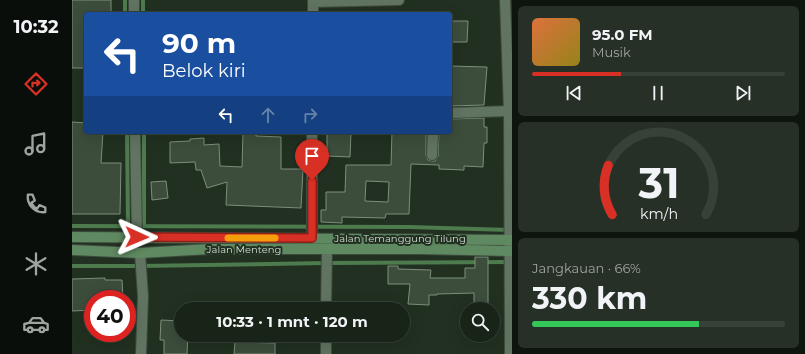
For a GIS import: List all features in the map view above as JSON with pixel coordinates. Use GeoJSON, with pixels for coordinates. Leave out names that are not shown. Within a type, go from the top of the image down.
{"type":"FeatureCollection","features":[{"type":"Feature","properties":{"kind":"street"},"geometry":{"type":"LineString","coordinates":[[134,0],[134,12]]}},
{"type":"Feature","properties":{"kind":"street"},"geometry":{"type":"LineString","coordinates":[[313,12],[313,1],[399,0]]}},
{"type":"Feature","properties":{"kind":"street"},"geometry":{"type":"LineString","coordinates":[[505,0],[509,111],[511,240],[510,354]]}},
{"type":"Feature","properties":{"kind":"street"},"geometry":{"type":"LineString","coordinates":[[452,112],[509,111]]}},
{"type":"Feature","properties":{"kind":"street"},"geometry":{"type":"LineString","coordinates":[[135,134],[137,237]]}},
{"type":"Feature","properties":{"kind":"street"},"geometry":{"type":"LineString","coordinates":[[312,134],[312,238]]}},
{"type":"Feature","properties":{"kind":"street"},"geometry":{"type":"LineString","coordinates":[[432,155],[433,134]]}},
{"type":"Feature","properties":{"kind":"street","name":"Jalan Temanggung Tilung"},"geometry":{"type":"LineString","coordinates":[[72,237],[511,240]]}},
{"type":"Feature","properties":{"kind":"street","name":"Jalan Menteng"},"geometry":{"type":"LineString","coordinates":[[72,250],[140,253],[210,249],[420,249],[510,251]]}},
{"type":"Feature","properties":{"kind":"street"},"geometry":{"type":"LineString","coordinates":[[326,302],[327,249]]}},
{"type":"Feature","properties":{"kind":"street"},"geometry":{"type":"LineString","coordinates":[[140,253],[143,296],[141,354]]}},
{"type":"Feature","properties":{"kind":"street"},"geometry":{"type":"LineString","coordinates":[[326,342],[326,354]]}},
{"type":"Feature","properties":{"kind":"building"},"geometry":{"type":"Polygon","coordinates":[[[72,0],[111,0],[111,12],[84,12],[84,68],[72,68],[72,0]]]}},
{"type":"Feature","properties":{"kind":"building"},"geometry":{"type":"Polygon","coordinates":[[[452,21],[468,21],[467,42],[452,42],[452,21]]]}},
{"type":"Feature","properties":{"kind":"building"},"geometry":{"type":"Polygon","coordinates":[[[452,66],[487,67],[484,105],[452,106],[452,66]]]}},
{"type":"Feature","properties":{"kind":"building"},"geometry":{"type":"Polygon","coordinates":[[[484,118],[484,127],[487,127],[487,143],[484,143],[483,167],[464,166],[464,170],[439,169],[439,165],[411,164],[409,214],[386,214],[385,218],[342,217],[342,223],[321,222],[321,210],[326,210],[326,192],[345,192],[346,165],[391,165],[392,134],[426,134],[426,155],[428,160],[435,161],[438,156],[439,134],[452,134],[452,119],[484,118]],[[366,181],[365,201],[388,202],[389,182],[366,181]]]}},
{"type":"Feature","properties":{"kind":"building"},"geometry":{"type":"Polygon","coordinates":[[[72,122],[84,123],[84,134],[103,134],[101,163],[121,163],[120,214],[72,214],[72,122]]]}},
{"type":"Feature","properties":{"kind":"building"},"geometry":{"type":"Polygon","coordinates":[[[243,134],[281,137],[281,169],[303,169],[301,208],[226,205],[227,182],[207,188],[201,170],[196,170],[195,162],[170,163],[170,142],[190,141],[190,139],[204,138],[204,145],[219,144],[220,166],[242,167],[243,134]]]}},
{"type":"Feature","properties":{"kind":"building"},"geometry":{"type":"Polygon","coordinates":[[[327,134],[351,134],[350,157],[327,156],[327,134]]]}},
{"type":"Feature","properties":{"kind":"building"},"geometry":{"type":"Polygon","coordinates":[[[166,181],[168,198],[152,200],[151,182],[166,181]]]}},
{"type":"Feature","properties":{"kind":"building"},"geometry":{"type":"Polygon","coordinates":[[[475,257],[488,257],[488,302],[474,302],[474,293],[429,295],[429,305],[410,304],[410,302],[408,302],[410,284],[388,284],[388,266],[398,266],[398,269],[431,270],[430,278],[465,278],[465,268],[475,268],[475,257]]]}},
{"type":"Feature","properties":{"kind":"building"},"geometry":{"type":"Polygon","coordinates":[[[105,278],[105,280],[122,280],[123,290],[84,290],[84,310],[72,311],[72,279],[105,278]]]}},
{"type":"Feature","properties":{"kind":"building"},"geometry":{"type":"Polygon","coordinates":[[[161,320],[174,321],[174,342],[188,342],[187,354],[164,354],[164,340],[160,340],[161,320]]]}},
{"type":"Feature","properties":{"kind":"building"},"geometry":{"type":"Polygon","coordinates":[[[235,342],[275,343],[275,354],[234,354],[235,342]]]}},
{"type":"Feature","properties":{"kind":"waterway"},"geometry":{"type":"LineString","coordinates":[[125,0],[125,12]]}},
{"type":"Feature","properties":{"kind":"waterway"},"geometry":{"type":"LineString","coordinates":[[143,0],[143,12]]}},
{"type":"Feature","properties":{"kind":"waterway"},"geometry":{"type":"LineString","coordinates":[[127,134],[128,225]]}},
{"type":"Feature","properties":{"kind":"waterway"},"geometry":{"type":"LineString","coordinates":[[144,134],[144,226]]}},
{"type":"Feature","properties":{"kind":"waterway"},"geometry":{"type":"LineString","coordinates":[[72,226],[409,227],[510,230]]}},
{"type":"Feature","properties":{"kind":"waterway"},"geometry":{"type":"LineString","coordinates":[[72,266],[510,262]]}},
{"type":"Feature","properties":{"kind":"slow traffic"},"geometry":{"type":"LineString","coordinates":[[228,238],[275,238]]}},
{"type":"Feature","properties":{"kind":"route"},"geometry":{"type":"LineString","coordinates":[[137,237],[312,238],[312,180]]}}]}
